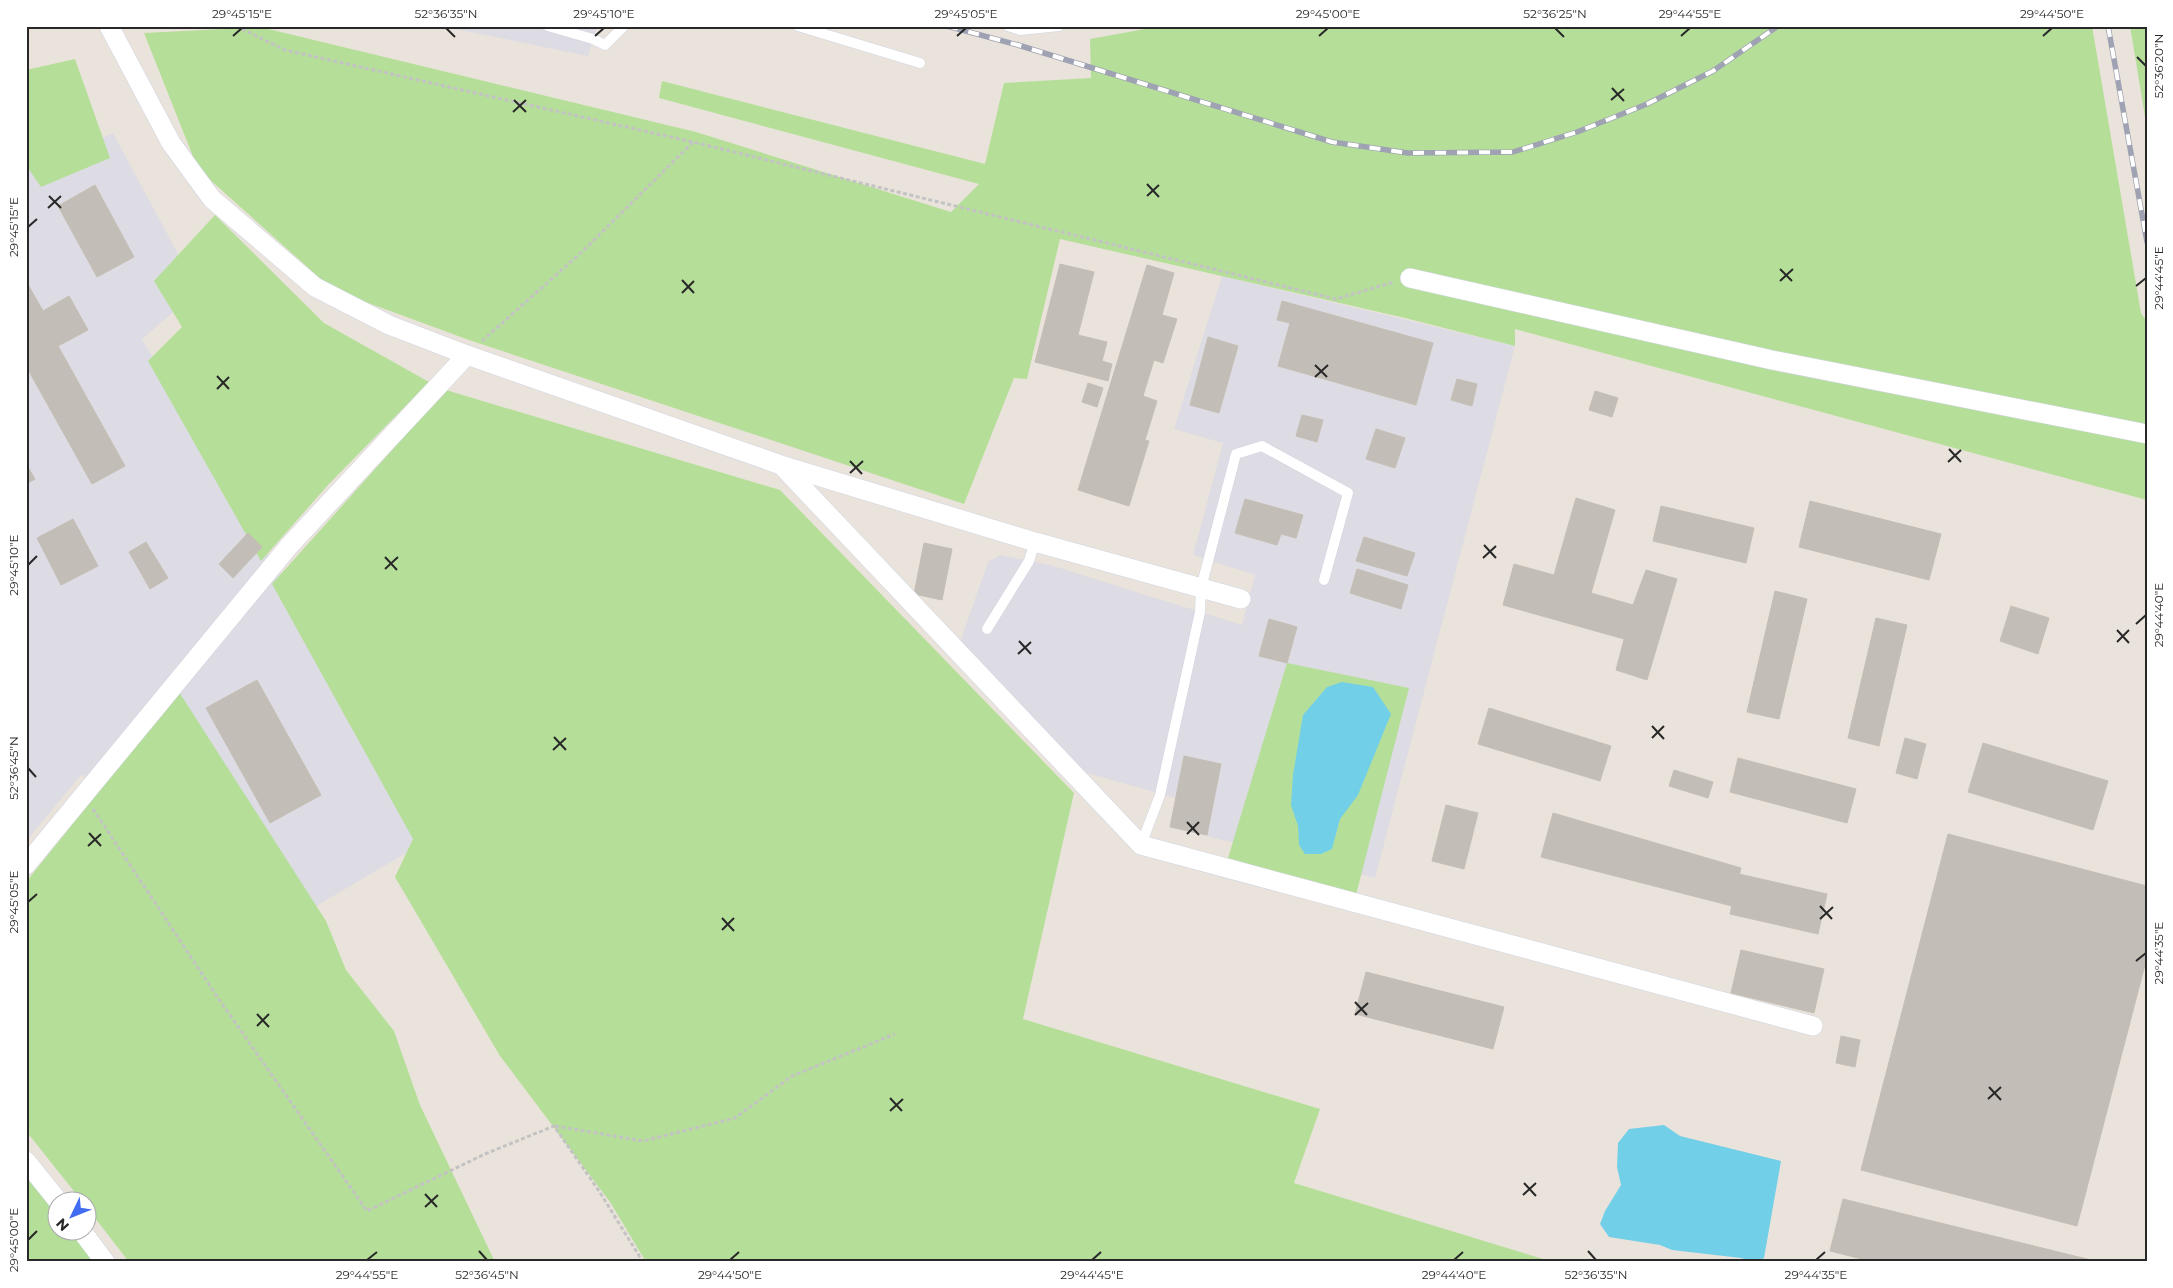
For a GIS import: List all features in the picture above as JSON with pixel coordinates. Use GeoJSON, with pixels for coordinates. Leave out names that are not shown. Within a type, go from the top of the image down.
{"type":"FeatureCollection","features":[{"type":"Feature","properties":{"kind":"street"},"geometry":{"type":"LineString","coordinates":[[109,26],[171,143],[212,200],[315,287],[389,325],[467,355],[782,465],[1035,542],[1241,599]]}},
{"type":"Feature","properties":{"kind":"street"},"geometry":{"type":"LineString","coordinates":[[1410,278],[1772,360],[2147,434]]}},
{"type":"Feature","properties":{"kind":"street"},"geometry":{"type":"LineString","coordinates":[[26,865],[289,546],[467,355]]}},
{"type":"Feature","properties":{"kind":"street"},"geometry":{"type":"LineString","coordinates":[[782,465],[1142,845],[1813,1026]]}},
{"type":"Feature","properties":{"kind":"street"},"geometry":{"type":"LineString","coordinates":[[26,1161],[49,1190]]}},
{"type":"Feature","properties":{"kind":"street"},"geometry":{"type":"LineString","coordinates":[[88,1240],[105,1262]]}},
{"type":"Feature","properties":{"kind":"lane"},"geometry":{"type":"LineString","coordinates":[[548,26],[593,39],[605,45],[624,26]]}},
{"type":"Feature","properties":{"kind":"lane"},"geometry":{"type":"LineString","coordinates":[[798,26],[920,62]]}},
{"type":"Feature","properties":{"kind":"lane"},"geometry":{"type":"LineString","coordinates":[[1008,26],[1020,30],[1059,26]]}},
{"type":"Feature","properties":{"kind":"lane"},"geometry":{"type":"LineString","coordinates":[[1142,845],[1160,795],[1200,612],[1201,588],[1236,454],[1262,446],[1348,493],[1324,580]]}},
{"type":"Feature","properties":{"kind":"lane"},"geometry":{"type":"LineString","coordinates":[[987,628],[1029,561],[1035,542]]}},
{"type":"Feature","properties":{"kind":"path"},"geometry":{"type":"LineString","coordinates":[[236,26],[285,50],[693,142],[1336,299],[1410,278]]}},
{"type":"Feature","properties":{"kind":"path"},"geometry":{"type":"LineString","coordinates":[[467,355],[584,250],[693,142]]}},
{"type":"Feature","properties":{"kind":"path"},"geometry":{"type":"LineString","coordinates":[[84,795],[218,998],[368,1211],[485,1154],[554,1126],[643,1141],[735,1118],[792,1076],[895,1034]]}},
{"type":"Feature","properties":{"kind":"path"},"geometry":{"type":"LineString","coordinates":[[554,1126],[599,1191],[643,1262]]}},
{"type":"Feature","properties":{"kind":"shaded area"},"geometry":{"type":"Polygon","coordinates":[[[441,26],[597,26],[588,56],[441,26]]]}},
{"type":"Feature","properties":{"kind":"shaded area"},"geometry":{"type":"Polygon","coordinates":[[[26,97],[62,156],[113,133],[198,291],[142,339],[275,565],[420,845],[214,966],[82,774],[26,841],[26,97]]]}},
{"type":"Feature","properties":{"kind":"shaded area"},"geometry":{"type":"Polygon","coordinates":[[[1222,276],[1515,346],[1375,878],[1170,827],[1176,798],[1083,772],[959,645],[988,562],[1000,555],[1050,565],[1242,625],[1255,575],[1193,555],[1223,443],[1174,429],[1222,276]]]}},
{"type":"Feature","properties":{"kind":"green space"},"geometry":{"type":"Polygon","coordinates":[[[1161,26],[2092,26],[2141,313],[2147,322],[2147,500],[1515,329],[1515,346],[1405,318],[1060,239],[1027,379],[1014,378],[964,504],[469,340],[333,290],[198,169],[144,33],[260,27],[696,132],[951,212],[979,184],[659,98],[662,81],[985,164],[1004,83],[1091,78],[1090,39],[1161,26]]]}},
{"type":"Feature","properties":{"kind":"green space"},"geometry":{"type":"Polygon","coordinates":[[[2130,26],[2147,26],[2147,129],[2130,26]]]}},
{"type":"Feature","properties":{"kind":"green space"},"geometry":{"type":"Polygon","coordinates":[[[75,59],[110,158],[41,187],[26,165],[26,70],[75,59]]]}},
{"type":"Feature","properties":{"kind":"green space"},"geometry":{"type":"Polygon","coordinates":[[[215,215],[324,323],[429,382],[328,485],[261,561],[148,361],[182,327],[154,281],[215,215]]]}},
{"type":"Feature","properties":{"kind":"green space"},"geometry":{"type":"Polygon","coordinates":[[[446,390],[780,490],[1074,793],[1023,1019],[1320,1109],[1294,1183],[1553,1262],[646,1262],[610,1202],[500,1056],[395,877],[413,839],[272,584],[446,390]]]}},
{"type":"Feature","properties":{"kind":"green space"},"geometry":{"type":"Polygon","coordinates":[[[1287,663],[1409,688],[1356,895],[1228,858],[1287,663]]]}},
{"type":"Feature","properties":{"kind":"green space"},"geometry":{"type":"Polygon","coordinates":[[[179,692],[326,921],[346,970],[394,1031],[420,1105],[495,1262],[129,1262],[98,1222],[98,1190],[73,1190],[26,1131],[26,882],[179,692]]]}},
{"type":"Feature","properties":{"kind":"green space"},"geometry":{"type":"Polygon","coordinates":[[[26,1160],[48,1190],[48,1240],[86,1240],[102,1262],[26,1262],[26,1160]]]}},
{"type":"Feature","properties":{"kind":"water"},"geometry":{"type":"Polygon","coordinates":[[[1342,682],[1373,687],[1391,714],[1358,795],[1340,819],[1332,849],[1321,854],[1305,854],[1299,845],[1298,826],[1291,805],[1293,775],[1303,715],[1327,687],[1342,682]]]}},
{"type":"Feature","properties":{"kind":"water"},"geometry":{"type":"Polygon","coordinates":[[[1664,1125],[1680,1136],[1781,1161],[1764,1258],[1753,1262],[1741,1258],[1672,1250],[1660,1245],[1609,1237],[1600,1224],[1605,1211],[1621,1185],[1617,1167],[1618,1143],[1629,1129],[1664,1125]]]}},
{"type":"Feature","properties":{"kind":"building"},"geometry":{"type":"Polygon","coordinates":[[[95,185],[134,257],[97,277],[58,206],[95,185]]]}},
{"type":"Feature","properties":{"kind":"building"},"geometry":{"type":"Polygon","coordinates":[[[1060,264],[1094,272],[1078,335],[1107,342],[1102,361],[1112,364],[1108,381],[1035,362],[1060,264]]]}},
{"type":"Feature","properties":{"kind":"building"},"geometry":{"type":"Polygon","coordinates":[[[1147,265],[1174,273],[1162,315],[1177,319],[1163,363],[1154,360],[1143,396],[1157,401],[1145,440],[1149,441],[1129,506],[1078,490],[1147,265]]]}},
{"type":"Feature","properties":{"kind":"building"},"geometry":{"type":"Polygon","coordinates":[[[26,281],[43,311],[69,296],[88,330],[58,346],[125,466],[92,484],[26,366],[26,281]]]}},
{"type":"Feature","properties":{"kind":"building"},"geometry":{"type":"Polygon","coordinates":[[[1282,301],[1433,343],[1416,405],[1278,366],[1290,323],[1277,320],[1282,301]]]}},
{"type":"Feature","properties":{"kind":"building"},"geometry":{"type":"Polygon","coordinates":[[[1208,337],[1238,346],[1219,413],[1190,405],[1208,337]]]}},
{"type":"Feature","properties":{"kind":"building"},"geometry":{"type":"Polygon","coordinates":[[[1457,379],[1477,384],[1472,406],[1451,400],[1457,379]]]}},
{"type":"Feature","properties":{"kind":"building"},"geometry":{"type":"Polygon","coordinates":[[[1088,383],[1103,388],[1097,407],[1082,402],[1088,383]]]}},
{"type":"Feature","properties":{"kind":"building"},"geometry":{"type":"Polygon","coordinates":[[[1595,391],[1618,398],[1612,417],[1589,410],[1595,391]]]}},
{"type":"Feature","properties":{"kind":"building"},"geometry":{"type":"Polygon","coordinates":[[[1302,415],[1323,420],[1317,442],[1296,436],[1302,415]]]}},
{"type":"Feature","properties":{"kind":"building"},"geometry":{"type":"Polygon","coordinates":[[[1376,429],[1405,438],[1395,468],[1366,459],[1376,429]]]}},
{"type":"Feature","properties":{"kind":"building"},"geometry":{"type":"Polygon","coordinates":[[[26,464],[35,479],[26,484],[26,464]]]}},
{"type":"Feature","properties":{"kind":"building"},"geometry":{"type":"Polygon","coordinates":[[[1576,498],[1615,510],[1591,593],[1633,605],[1624,639],[1503,605],[1514,564],[1554,575],[1576,498]]]}},
{"type":"Feature","properties":{"kind":"building"},"geometry":{"type":"Polygon","coordinates":[[[1245,499],[1303,515],[1296,538],[1281,534],[1277,545],[1235,533],[1245,499]]]}},
{"type":"Feature","properties":{"kind":"building"},"geometry":{"type":"Polygon","coordinates":[[[1810,501],[1941,534],[1929,580],[1799,547],[1810,501]]]}},
{"type":"Feature","properties":{"kind":"building"},"geometry":{"type":"Polygon","coordinates":[[[1661,506],[1754,528],[1746,563],[1653,541],[1661,506]]]}},
{"type":"Feature","properties":{"kind":"building"},"geometry":{"type":"Polygon","coordinates":[[[73,519],[98,566],[61,585],[37,538],[73,519]]]}},
{"type":"Feature","properties":{"kind":"building"},"geometry":{"type":"Polygon","coordinates":[[[248,533],[262,547],[233,578],[219,564],[248,533]]]}},
{"type":"Feature","properties":{"kind":"building"},"geometry":{"type":"Polygon","coordinates":[[[1364,537],[1415,553],[1407,576],[1356,561],[1364,537]]]}},
{"type":"Feature","properties":{"kind":"building"},"geometry":{"type":"Polygon","coordinates":[[[146,542],[168,578],[150,589],[129,552],[146,542]]]}},
{"type":"Feature","properties":{"kind":"building"},"geometry":{"type":"Polygon","coordinates":[[[924,543],[952,549],[942,600],[914,594],[924,543]]]}},
{"type":"Feature","properties":{"kind":"building"},"geometry":{"type":"Polygon","coordinates":[[[1357,569],[1408,585],[1401,609],[1350,593],[1357,569]]]}},
{"type":"Feature","properties":{"kind":"building"},"geometry":{"type":"Polygon","coordinates":[[[1646,570],[1677,579],[1647,680],[1616,670],[1633,605],[1646,570]]]}},
{"type":"Feature","properties":{"kind":"building"},"geometry":{"type":"Polygon","coordinates":[[[1775,591],[1807,599],[1779,719],[1747,712],[1775,591]]]}},
{"type":"Feature","properties":{"kind":"building"},"geometry":{"type":"Polygon","coordinates":[[[2011,606],[2049,618],[2038,654],[2000,641],[2011,606]]]}},
{"type":"Feature","properties":{"kind":"building"},"geometry":{"type":"Polygon","coordinates":[[[1876,618],[1907,625],[1879,746],[1848,738],[1876,618]]]}},
{"type":"Feature","properties":{"kind":"building"},"geometry":{"type":"Polygon","coordinates":[[[1269,619],[1297,627],[1287,663],[1259,656],[1269,619]]]}},
{"type":"Feature","properties":{"kind":"building"},"geometry":{"type":"Polygon","coordinates":[[[257,680],[321,795],[270,823],[206,708],[257,680]]]}},
{"type":"Feature","properties":{"kind":"building"},"geometry":{"type":"Polygon","coordinates":[[[1489,708],[1611,746],[1600,781],[1478,744],[1489,708]]]}},
{"type":"Feature","properties":{"kind":"building"},"geometry":{"type":"Polygon","coordinates":[[[1905,738],[1926,744],[1917,779],[1896,773],[1905,738]]]}},
{"type":"Feature","properties":{"kind":"building"},"geometry":{"type":"Polygon","coordinates":[[[1983,743],[2108,781],[2093,830],[1968,792],[1983,743]]]}},
{"type":"Feature","properties":{"kind":"building"},"geometry":{"type":"Polygon","coordinates":[[[1184,756],[1221,764],[1207,835],[1170,827],[1184,756]]]}},
{"type":"Feature","properties":{"kind":"building"},"geometry":{"type":"Polygon","coordinates":[[[1738,758],[1856,789],[1847,823],[1730,792],[1738,758]]]}},
{"type":"Feature","properties":{"kind":"building"},"geometry":{"type":"Polygon","coordinates":[[[1674,770],[1713,782],[1708,798],[1669,786],[1674,770]]]}},
{"type":"Feature","properties":{"kind":"building"},"geometry":{"type":"Polygon","coordinates":[[[1446,805],[1478,813],[1464,869],[1432,861],[1446,805]]]}},
{"type":"Feature","properties":{"kind":"building"},"geometry":{"type":"Polygon","coordinates":[[[1553,813],[1741,868],[1732,906],[1541,857],[1553,813]]]}},
{"type":"Feature","properties":{"kind":"building"},"geometry":{"type":"Polygon","coordinates":[[[1948,834],[2147,886],[2147,957],[2077,1226],[1861,1170],[1948,834]]]}},
{"type":"Feature","properties":{"kind":"building"},"geometry":{"type":"Polygon","coordinates":[[[1739,874],[1827,894],[1818,934],[1730,914],[1739,874]]]}},
{"type":"Feature","properties":{"kind":"building"},"geometry":{"type":"Polygon","coordinates":[[[1741,950],[1824,969],[1814,1013],[1731,993],[1741,950]]]}},
{"type":"Feature","properties":{"kind":"building"},"geometry":{"type":"Polygon","coordinates":[[[1366,972],[1504,1007],[1493,1049],[1355,1014],[1366,972]]]}},
{"type":"Feature","properties":{"kind":"building"},"geometry":{"type":"Polygon","coordinates":[[[1841,1036],[1860,1040],[1855,1067],[1836,1063],[1841,1036]]]}},
{"type":"Feature","properties":{"kind":"building"},"geometry":{"type":"Polygon","coordinates":[[[1843,1199],[2099,1262],[1874,1262],[1830,1251],[1843,1199]]]}},
{"type":"Feature","properties":{"kind":"railway"},"geometry":{"type":"LineString","coordinates":[[947,26],[1018,45],[1332,142],[1408,153],[1513,152],[1577,132],[1647,104],[1713,71],[1778,26]]}},
{"type":"Feature","properties":{"kind":"railway"},"geometry":{"type":"LineString","coordinates":[[2108,26],[2147,242]]}}]}
